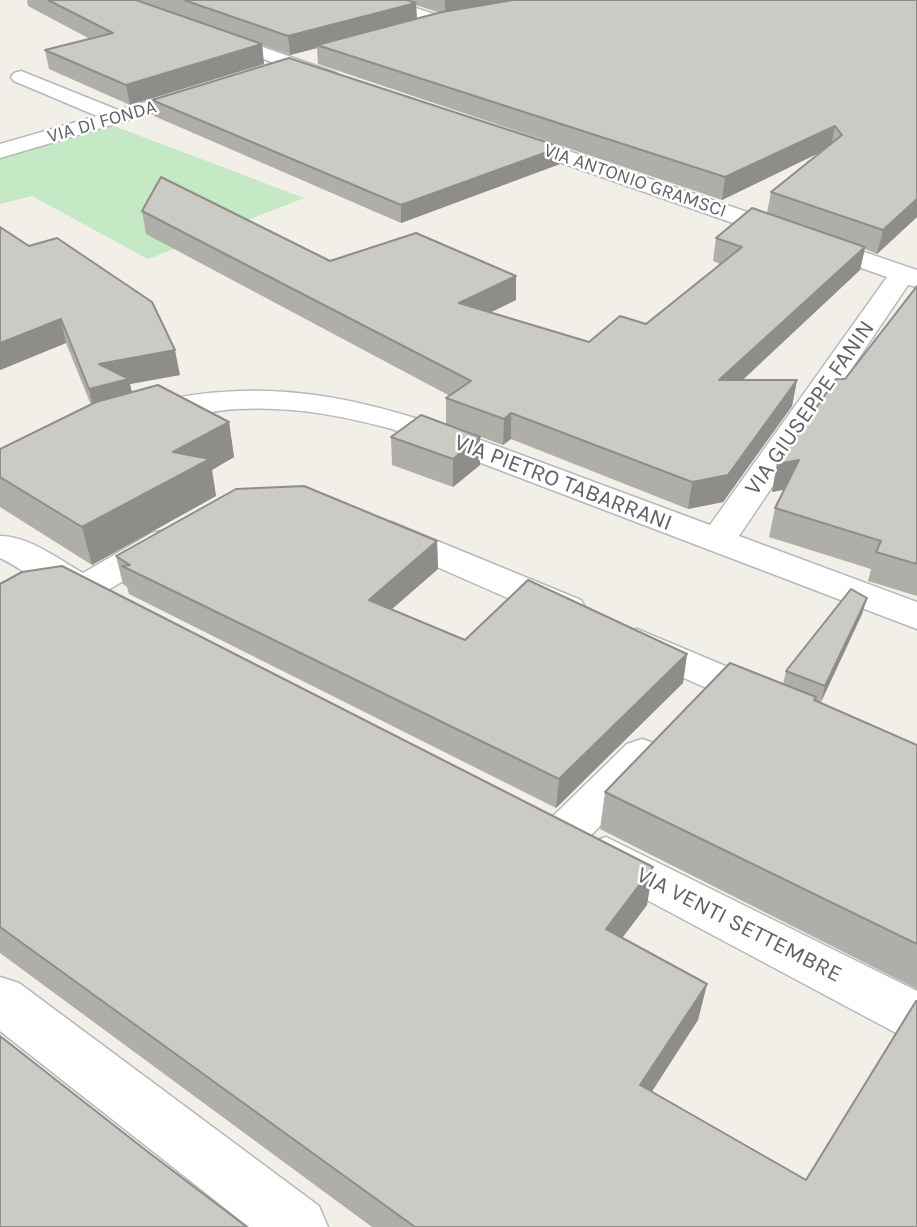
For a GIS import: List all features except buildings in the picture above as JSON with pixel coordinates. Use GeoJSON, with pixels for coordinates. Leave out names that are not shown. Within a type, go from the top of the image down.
{"type":"FeatureCollection","features":[{"type":"Feature","properties":{"kind":"street"},"geometry":{"type":"LineString","coordinates":[[114,0],[292,65],[354,84]]}},
{"type":"Feature","properties":{"kind":"street"},"geometry":{"type":"LineString","coordinates":[[377,0],[449,22],[403,31]]}},
{"type":"Feature","properties":{"kind":"street"},"geometry":{"type":"LineString","coordinates":[[266,73],[317,56]]}},
{"type":"Feature","properties":{"kind":"street"},"geometry":{"type":"LineString","coordinates":[[20,76],[119,118]]}},
{"type":"Feature","properties":{"kind":"street","name":"VIA DI FONDA"},"geometry":{"type":"LineString","coordinates":[[0,151],[226,85]]}},
{"type":"Feature","properties":{"kind":"street","name":"VIA ANTONIO GRAMSCI"},"geometry":{"type":"LineString","coordinates":[[494,131],[910,277]]}},
{"type":"Feature","properties":{"kind":"street","name":"VIA GIUSEPPE FANIN"},"geometry":{"type":"LineString","coordinates":[[718,541],[910,277]]}},
{"type":"Feature","properties":{"kind":"street","name":"VIA PIETRO TABARRANI"},"geometry":{"type":"LineString","coordinates":[[118,421],[165,408],[248,399],[329,404],[403,422],[917,616]]}},
{"type":"Feature","properties":{"kind":"street"},"geometry":{"type":"LineString","coordinates":[[358,520],[506,581],[691,704],[792,710]]}},
{"type":"Feature","properties":{"kind":"street"},"geometry":{"type":"LineString","coordinates":[[82,589],[196,524]]}},
{"type":"Feature","properties":{"kind":"street"},"geometry":{"type":"LineString","coordinates":[[0,547],[8,547],[131,614]]}},
{"type":"Feature","properties":{"kind":"street","name":"VIA VENTI SETTEMBRE"},"geometry":{"type":"LineString","coordinates":[[691,704],[545,825],[917,1017]]}},
{"type":"Feature","properties":{"kind":"street"},"geometry":{"type":"LineString","coordinates":[[0,1000],[298,1227]]}},
{"type":"Feature","properties":{"kind":"green space"},"geometry":{"type":"Polygon","coordinates":[[[114,126],[304,198],[148,259],[32,196],[0,204],[0,157],[114,126]]]}}]}
